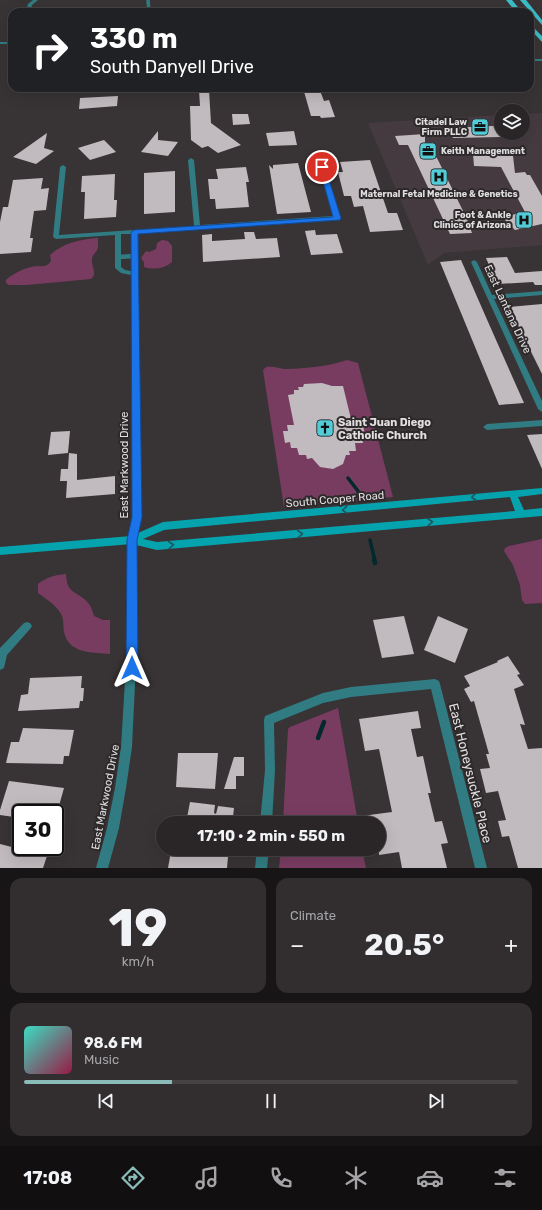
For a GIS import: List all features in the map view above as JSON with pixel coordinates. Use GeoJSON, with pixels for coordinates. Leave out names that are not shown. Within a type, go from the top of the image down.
{"type":"FeatureCollection","features":[{"type":"Feature","properties":{"kind":"main road"},"geometry":{"type":"LineString","coordinates":[[509,0],[516,8]]}},
{"type":"Feature","properties":{"kind":"main road"},"geometry":{"type":"LineString","coordinates":[[523,0],[530,8]]}},
{"type":"Feature","properties":{"kind":"main road"},"geometry":{"type":"LineString","coordinates":[[534,13],[542,23]]}},
{"type":"Feature","properties":{"kind":"main road"},"geometry":{"type":"LineString","coordinates":[[534,31],[542,40]]}},
{"type":"Feature","properties":{"kind":"main road","name":"South Cooper Road"},"geometry":{"type":"LineString","coordinates":[[132,540],[163,526],[542,491]]}},
{"type":"Feature","properties":{"kind":"main road"},"geometry":{"type":"LineString","coordinates":[[513,494],[522,514]]}},
{"type":"Feature","properties":{"kind":"main road","name":"South Cooper Road"},"geometry":{"type":"LineString","coordinates":[[0,552],[132,540],[157,546],[542,512]]}},
{"type":"Feature","properties":{"kind":"street"},"geometry":{"type":"LineString","coordinates":[[63,167],[56,237],[338,218],[318,154]]}},
{"type":"Feature","properties":{"kind":"street"},"geometry":{"type":"LineString","coordinates":[[191,160],[197,228]]}},
{"type":"Feature","properties":{"kind":"street","name":"East Markwood Drive"},"geometry":{"type":"LineString","coordinates":[[102,868],[117,810],[126,761],[130,710],[132,668],[132,540],[137,517],[134,232]]}},
{"type":"Feature","properties":{"kind":"street"},"geometry":{"type":"LineString","coordinates":[[118,233],[118,268],[123,272],[135,274]]}},
{"type":"Feature","properties":{"kind":"street","name":"East Lantana Drive"},"geometry":{"type":"LineString","coordinates":[[474,262],[542,409]]}},
{"type":"Feature","properties":{"kind":"street"},"geometry":{"type":"LineString","coordinates":[[490,297],[542,293]]}},
{"type":"Feature","properties":{"kind":"street"},"geometry":{"type":"LineString","coordinates":[[487,427],[542,423]]}},
{"type":"Feature","properties":{"kind":"street"},"geometry":{"type":"LineString","coordinates":[[0,665],[2,653],[28,626]]}},
{"type":"Feature","properties":{"kind":"street","name":"East Honeysuckle Place"},"geometry":{"type":"LineString","coordinates":[[267,816],[270,770],[269,720],[323,698],[351,692],[435,684],[481,868]]}},
{"type":"Feature","properties":{"kind":"street"},"geometry":{"type":"LineString","coordinates":[[261,868],[262,856]]}},
{"type":"Feature","properties":{"kind":"lane"},"geometry":{"type":"LineString","coordinates":[[118,257],[135,256]]}},
{"type":"Feature","properties":{"kind":"shaded area"},"geometry":{"type":"Polygon","coordinates":[[[542,113],[542,245],[444,253],[428,265],[368,123],[494,115],[494,140],[530,140],[530,114],[542,113]]]}},
{"type":"Feature","properties":{"kind":"shaded area"},"geometry":{"type":"Polygon","coordinates":[[[98,238],[98,248],[92,258],[94,274],[91,279],[27,285],[9,285],[6,283],[8,278],[21,270],[34,266],[47,265],[51,261],[50,255],[61,247],[85,239],[98,238]]]}},
{"type":"Feature","properties":{"kind":"shaded area"},"geometry":{"type":"Polygon","coordinates":[[[162,240],[168,241],[172,246],[172,262],[159,268],[144,267],[144,262],[141,258],[146,251],[149,252],[156,249],[157,243],[162,240]]]}},
{"type":"Feature","properties":{"kind":"shaded area"},"geometry":{"type":"Polygon","coordinates":[[[347,360],[358,363],[393,497],[284,507],[263,370],[266,367],[284,369],[316,367],[347,360]]]}},
{"type":"Feature","properties":{"kind":"shaded area"},"geometry":{"type":"Polygon","coordinates":[[[542,539],[542,603],[525,604],[522,600],[520,585],[513,565],[504,551],[505,548],[509,546],[542,539]]]}},
{"type":"Feature","properties":{"kind":"shaded area"},"geometry":{"type":"Polygon","coordinates":[[[66,574],[68,586],[89,604],[94,616],[103,620],[110,620],[110,654],[88,652],[76,648],[71,644],[64,632],[63,620],[60,612],[52,603],[38,593],[38,584],[51,577],[66,574]]]}},
{"type":"Feature","properties":{"kind":"shaded area"},"geometry":{"type":"Polygon","coordinates":[[[338,708],[357,816],[283,816],[288,729],[338,708]]]}},
{"type":"Feature","properties":{"kind":"shaded area"},"geometry":{"type":"Polygon","coordinates":[[[280,856],[363,856],[366,868],[279,868],[280,856]]]}},
{"type":"Feature","properties":{"kind":"building"},"geometry":{"type":"Polygon","coordinates":[[[199,92],[209,92],[211,123],[241,145],[218,153],[208,146],[202,148],[191,140],[190,106],[200,106],[199,92]]]}},
{"type":"Feature","properties":{"kind":"building"},"geometry":{"type":"Polygon","coordinates":[[[304,92],[321,92],[324,101],[329,100],[335,117],[321,118],[320,116],[311,116],[304,92]]]}},
{"type":"Feature","properties":{"kind":"building"},"geometry":{"type":"Polygon","coordinates":[[[118,96],[117,106],[79,109],[80,98],[118,96]]]}},
{"type":"Feature","properties":{"kind":"building"},"geometry":{"type":"Polygon","coordinates":[[[232,114],[248,114],[250,124],[233,125],[232,114]]]}},
{"type":"Feature","properties":{"kind":"building"},"geometry":{"type":"Polygon","coordinates":[[[494,126],[494,137],[453,138],[448,128],[494,126]]]}},
{"type":"Feature","properties":{"kind":"building"},"geometry":{"type":"Polygon","coordinates":[[[158,131],[158,140],[178,142],[168,156],[141,152],[158,131]]]}},
{"type":"Feature","properties":{"kind":"building"},"geometry":{"type":"Polygon","coordinates":[[[294,131],[297,145],[269,146],[266,133],[294,131]]]}},
{"type":"Feature","properties":{"kind":"building"},"geometry":{"type":"Polygon","coordinates":[[[47,133],[44,148],[54,151],[36,164],[13,157],[47,133]]]}},
{"type":"Feature","properties":{"kind":"building"},"geometry":{"type":"Polygon","coordinates":[[[425,134],[425,151],[433,152],[438,160],[467,219],[472,233],[450,234],[408,145],[399,145],[395,136],[425,134]]]}},
{"type":"Feature","properties":{"kind":"building"},"geometry":{"type":"Polygon","coordinates":[[[104,140],[116,152],[90,160],[78,148],[104,140]]]}},
{"type":"Feature","properties":{"kind":"building"},"geometry":{"type":"Polygon","coordinates":[[[473,154],[513,156],[515,173],[525,172],[527,175],[530,175],[542,196],[542,224],[515,230],[502,217],[525,212],[501,167],[474,166],[473,154]]]}},
{"type":"Feature","properties":{"kind":"building"},"geometry":{"type":"Polygon","coordinates":[[[370,160],[388,213],[397,213],[403,230],[370,232],[363,206],[354,207],[351,196],[344,196],[338,172],[343,172],[340,162],[370,160]]]}},
{"type":"Feature","properties":{"kind":"building"},"geometry":{"type":"Polygon","coordinates":[[[298,163],[311,212],[277,214],[269,165],[273,169],[273,165],[298,163]]]}},
{"type":"Feature","properties":{"kind":"building"},"geometry":{"type":"Polygon","coordinates":[[[246,167],[249,182],[246,182],[249,207],[216,209],[215,199],[210,199],[208,179],[218,179],[216,169],[246,167]]]}},
{"type":"Feature","properties":{"kind":"building"},"geometry":{"type":"Polygon","coordinates":[[[175,171],[175,212],[144,214],[144,173],[175,171]]]}},
{"type":"Feature","properties":{"kind":"building"},"geometry":{"type":"Polygon","coordinates":[[[115,174],[114,200],[117,200],[116,217],[84,219],[85,192],[81,192],[82,176],[115,174]]]}},
{"type":"Feature","properties":{"kind":"building"},"geometry":{"type":"Polygon","coordinates":[[[43,178],[41,189],[49,188],[46,210],[34,211],[30,238],[33,238],[31,252],[0,254],[0,222],[3,207],[8,207],[13,180],[43,178]]]}},
{"type":"Feature","properties":{"kind":"building"},"geometry":{"type":"Polygon","coordinates":[[[315,230],[316,235],[337,234],[343,253],[311,255],[305,231],[315,230]]]}},
{"type":"Feature","properties":{"kind":"building"},"geometry":{"type":"Polygon","coordinates":[[[244,232],[254,232],[256,239],[277,238],[280,257],[203,262],[202,235],[212,234],[212,241],[245,239],[244,232]]]}},
{"type":"Feature","properties":{"kind":"building"},"geometry":{"type":"Polygon","coordinates":[[[507,257],[515,273],[542,271],[542,285],[535,285],[533,282],[497,284],[486,258],[507,257]]]}},
{"type":"Feature","properties":{"kind":"building"},"geometry":{"type":"Polygon","coordinates":[[[461,260],[524,403],[499,405],[440,262],[461,260]]]}},
{"type":"Feature","properties":{"kind":"building"},"geometry":{"type":"Polygon","coordinates":[[[542,304],[542,374],[509,307],[542,304]]]}},
{"type":"Feature","properties":{"kind":"building","name":"Saint Juan Diego Catholic Church"},"geometry":{"type":"Polygon","coordinates":[[[322,383],[332,386],[343,386],[351,419],[358,419],[359,426],[363,425],[365,437],[362,437],[363,443],[355,443],[356,451],[349,451],[350,455],[346,455],[343,464],[333,469],[320,467],[312,458],[307,459],[306,455],[299,455],[297,448],[291,448],[290,442],[285,443],[283,431],[288,431],[287,425],[294,425],[288,395],[294,394],[294,390],[299,390],[298,387],[303,387],[304,384],[322,383]]]}},
{"type":"Feature","properties":{"kind":"building"},"geometry":{"type":"Polygon","coordinates":[[[70,431],[68,453],[48,455],[51,432],[70,431]]]}},
{"type":"Feature","properties":{"kind":"building"},"geometry":{"type":"Polygon","coordinates":[[[542,434],[542,469],[527,435],[542,434]]]}},
{"type":"Feature","properties":{"kind":"building"},"geometry":{"type":"Polygon","coordinates":[[[69,453],[77,454],[77,480],[115,476],[115,494],[66,498],[67,481],[60,481],[61,469],[68,469],[69,453]]]}},
{"type":"Feature","properties":{"kind":"building"},"geometry":{"type":"Polygon","coordinates":[[[404,616],[414,654],[382,658],[373,620],[404,616]]]}},
{"type":"Feature","properties":{"kind":"building"},"geometry":{"type":"Polygon","coordinates":[[[438,616],[468,629],[455,663],[424,650],[438,616]]]}},
{"type":"Feature","properties":{"kind":"building"},"geometry":{"type":"Polygon","coordinates":[[[508,656],[520,674],[517,675],[524,685],[514,689],[525,725],[520,724],[528,749],[542,748],[542,868],[518,868],[509,836],[502,837],[498,821],[506,820],[498,791],[486,793],[480,769],[490,768],[486,754],[489,754],[474,701],[471,702],[464,689],[470,686],[464,676],[498,662],[497,661],[508,656]]]}},
{"type":"Feature","properties":{"kind":"building"},"geometry":{"type":"Polygon","coordinates":[[[82,676],[81,688],[84,688],[83,701],[80,701],[79,708],[18,711],[21,695],[28,694],[30,678],[82,676]]]}},
{"type":"Feature","properties":{"kind":"building"},"geometry":{"type":"Polygon","coordinates":[[[418,711],[421,728],[411,729],[417,757],[423,756],[431,793],[428,793],[435,822],[442,821],[448,843],[441,844],[447,868],[402,868],[399,852],[386,854],[386,816],[362,816],[392,812],[379,749],[365,751],[359,719],[418,711]]]}},
{"type":"Feature","properties":{"kind":"building"},"geometry":{"type":"Polygon","coordinates":[[[23,728],[74,730],[69,756],[64,756],[63,764],[6,763],[11,742],[19,742],[23,728]]]}},
{"type":"Feature","properties":{"kind":"building"},"geometry":{"type":"Polygon","coordinates":[[[178,753],[218,753],[215,789],[176,787],[178,753]]]}},
{"type":"Feature","properties":{"kind":"building"},"geometry":{"type":"Polygon","coordinates":[[[234,757],[244,757],[244,776],[236,776],[236,789],[224,789],[234,757]]]}},
{"type":"Feature","properties":{"kind":"building"},"geometry":{"type":"Polygon","coordinates":[[[9,781],[64,788],[60,804],[12,804],[12,817],[0,815],[0,810],[9,781]]]}},
{"type":"Feature","properties":{"kind":"building"},"geometry":{"type":"Polygon","coordinates":[[[190,802],[215,805],[214,813],[216,814],[218,806],[234,808],[233,816],[187,816],[190,802]]]}},
{"type":"Feature","properties":{"kind":"building"},"geometry":{"type":"Polygon","coordinates":[[[0,844],[12,847],[12,856],[47,856],[43,868],[0,868],[0,844]]]}},
{"type":"Feature","properties":{"kind":"building"},"geometry":{"type":"Polygon","coordinates":[[[170,856],[228,857],[227,868],[168,868],[170,856]]]}},
{"type":"Feature","properties":{"kind":"waterway"},"geometry":{"type":"LineString","coordinates":[[348,478],[358,491],[359,496]]}},
{"type":"Feature","properties":{"kind":"waterway"},"geometry":{"type":"LineString","coordinates":[[370,540],[375,561]]}},
{"type":"Feature","properties":{"kind":"waterway"},"geometry":{"type":"LineString","coordinates":[[318,738],[324,722]]}},
{"type":"Feature","properties":{"kind":"place","name":"Citadel Law Firm PLLC"},"geometry":{"type":"Point","coordinates":[480,127]}},
{"type":"Feature","properties":{"kind":"place","name":"Keith Management"},"geometry":{"type":"Point","coordinates":[428,151]}},
{"type":"Feature","properties":{"kind":"place","name":"Maternal Fetal Medicine & Genetics"},"geometry":{"type":"Point","coordinates":[439,177]}},
{"type":"Feature","properties":{"kind":"place","name":"Foot & Ankle Clinics of Arizona"},"geometry":{"type":"Point","coordinates":[524,220]}},
{"type":"Feature","properties":{"kind":"place","name":"Saint Juan Diego Catholic Church"},"geometry":{"type":"Point","coordinates":[325,428]}},
{"type":"Feature","properties":{"kind":"route"},"geometry":{"type":"LineString","coordinates":[[132,668],[132,540],[137,517],[134,232],[338,218],[322,167]]}}]}
